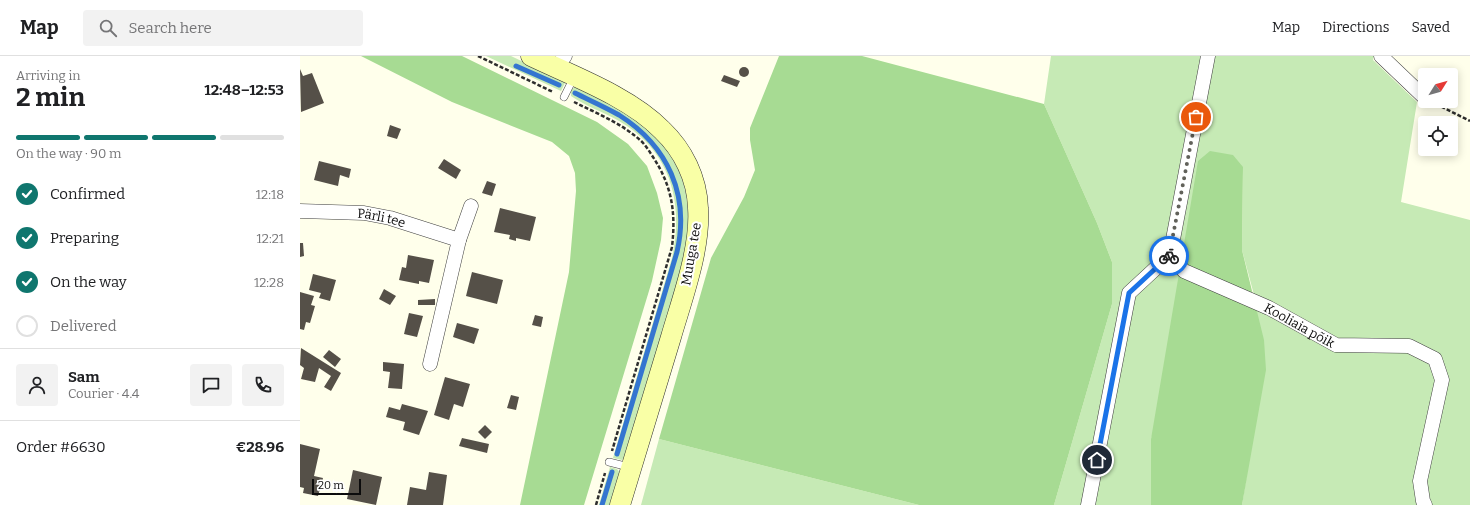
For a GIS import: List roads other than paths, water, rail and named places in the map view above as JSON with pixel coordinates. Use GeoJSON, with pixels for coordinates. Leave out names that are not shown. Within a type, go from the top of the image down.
{"type":"FeatureCollection","features":[{"type":"Feature","properties":{"kind":"street","name":"Muuga tee"},"geometry":{"type":"LineString","coordinates":[[531,56],[560,62],[574,77],[626,103],[647,116],[663,130],[678,148],[688,165],[695,184],[698,208],[697,231],[689,277],[620,505]]}},
{"type":"Feature","properties":{"kind":"street"},"geometry":{"type":"LineString","coordinates":[[1088,505],[1129,293],[1170,255],[1208,56]]}},
{"type":"Feature","properties":{"kind":"street"},"geometry":{"type":"LineString","coordinates":[[1381,56],[1418,91]]}},
{"type":"Feature","properties":{"kind":"street"},"geometry":{"type":"LineString","coordinates":[[430,364],[459,240],[471,206]]}},
{"type":"Feature","properties":{"kind":"street","name":"Pärli tee"},"geometry":{"type":"LineString","coordinates":[[300,211],[364,213],[377,215],[459,240]]}},
{"type":"Feature","properties":{"kind":"street","name":"Kooliaia põik"},"geometry":{"type":"LineString","coordinates":[[1170,255],[1184,271],[1269,308],[1336,345],[1409,346],[1435,359],[1442,380],[1420,481],[1425,505]]}},
{"type":"Feature","properties":{"kind":"lane"},"geometry":{"type":"LineString","coordinates":[[564,97],[574,77]]}},
{"type":"Feature","properties":{"kind":"lane"},"geometry":{"type":"LineString","coordinates":[[608,462],[631,468]]}},
{"type":"Feature","properties":{"kind":"waterway"},"geometry":{"type":"LineString","coordinates":[[516,66],[559,85]]}},
{"type":"Feature","properties":{"kind":"waterway"},"geometry":{"type":"LineString","coordinates":[[575,93],[619,115],[636,127],[651,141],[671,174],[677,192],[680,211],[680,231],[677,252],[617,454]]}},
{"type":"Feature","properties":{"kind":"waterway"},"geometry":{"type":"LineString","coordinates":[[602,505],[612,472]]}}]}
